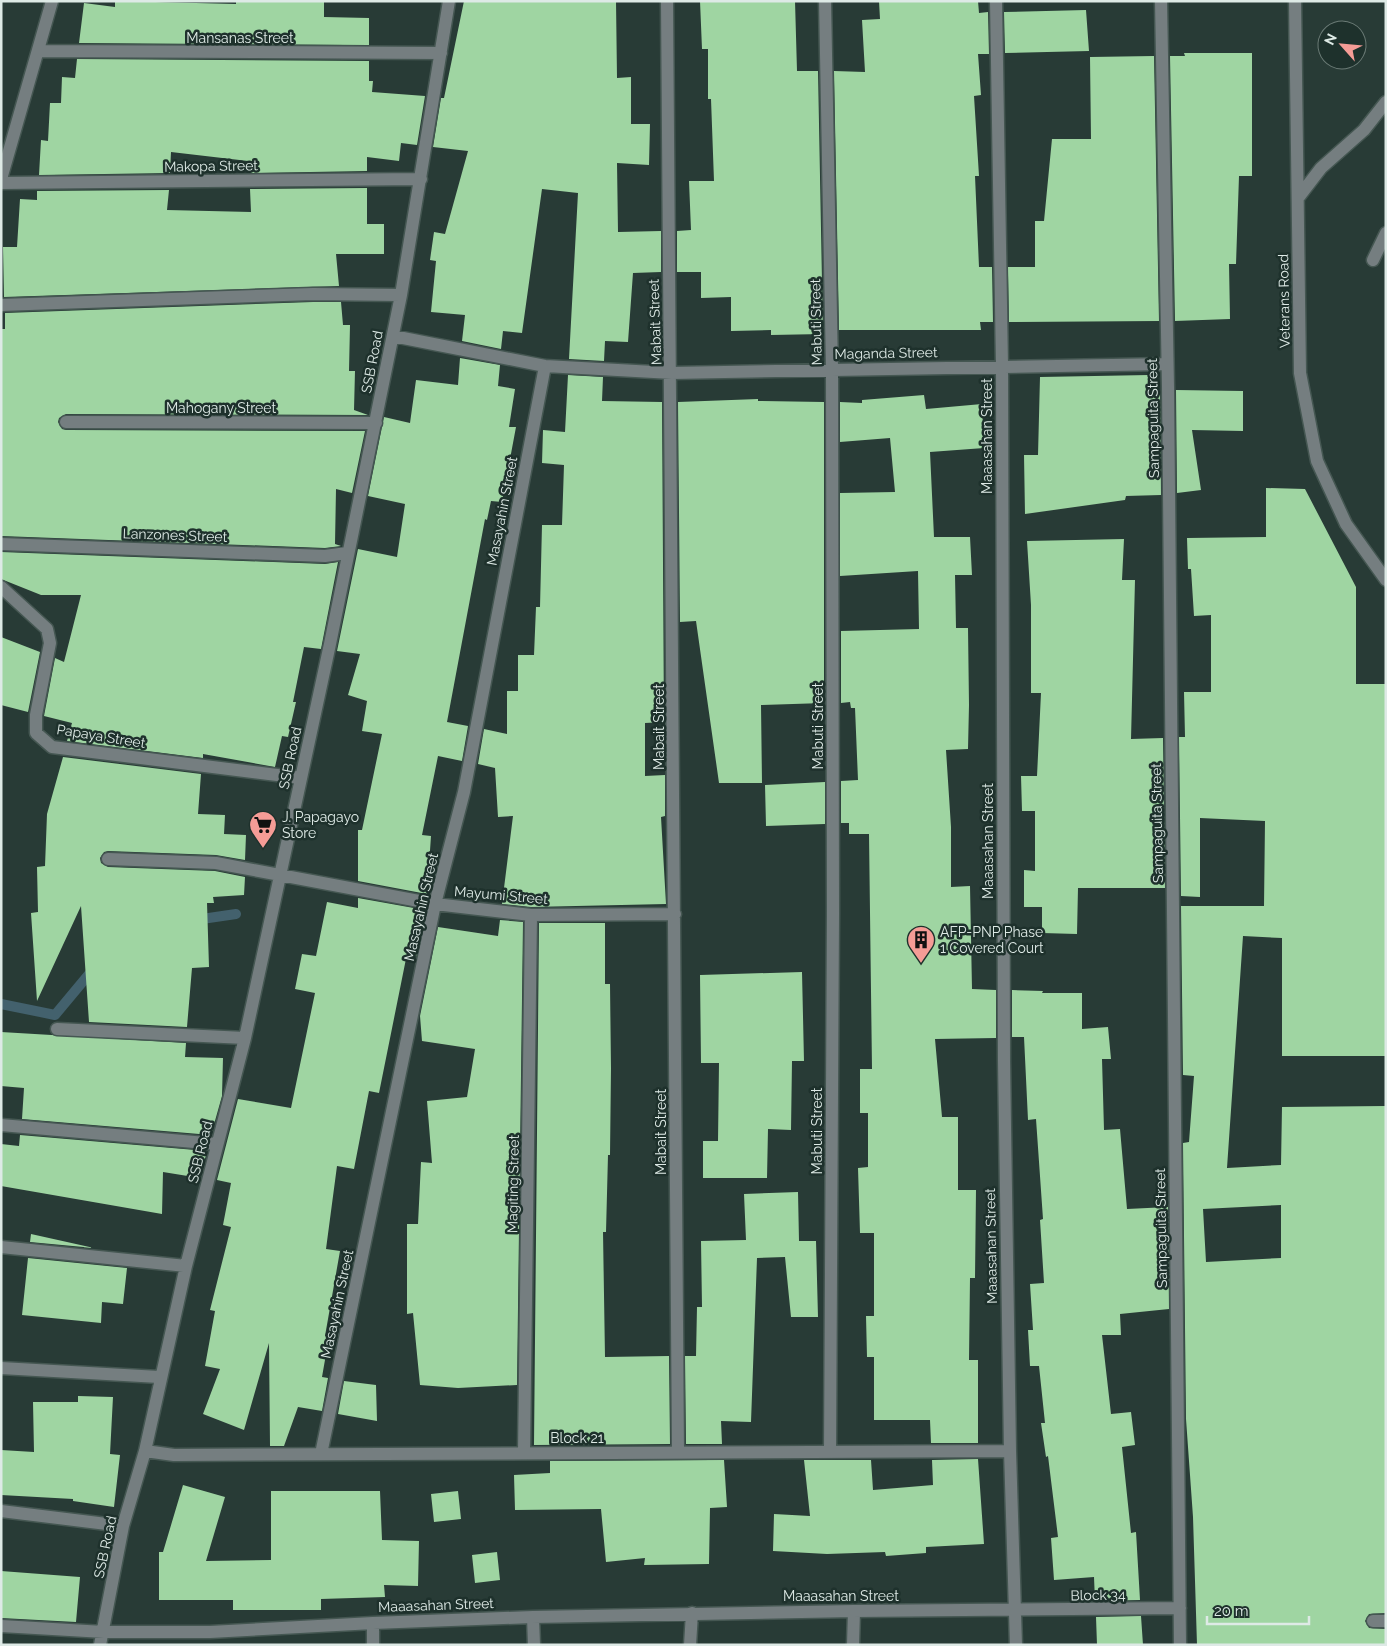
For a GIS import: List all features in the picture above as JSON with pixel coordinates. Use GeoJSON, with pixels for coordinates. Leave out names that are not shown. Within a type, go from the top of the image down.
{"type":"FeatureCollection","features":[{"type":"Feature","properties":{"kind":"street"},"geometry":{"type":"LineString","coordinates":[[1,181],[52,1]]}},
{"type":"Feature","properties":{"kind":"street","name":"SSB Road"},"geometry":{"type":"LineString","coordinates":[[104,1632],[123,1526],[145,1451],[186,1266],[245,1038],[301,778],[393,336],[421,179],[449,1]]}},
{"type":"Feature","properties":{"kind":"street","name":"Mabait Street"},"geometry":{"type":"LineString","coordinates":[[667,1],[668,318],[672,373],[678,1453]]}},
{"type":"Feature","properties":{"kind":"street","name":"Mabuti Street"},"geometry":{"type":"LineString","coordinates":[[825,1],[832,369],[830,1452]]}},
{"type":"Feature","properties":{"kind":"street","name":"Maaasahan Street"},"geometry":{"type":"LineString","coordinates":[[104,1632],[138,1632],[210,1638],[373,1623],[532,1617],[854,1610],[1016,1611],[1010,1451],[1004,1061],[1002,366],[996,1]]}},
{"type":"Feature","properties":{"kind":"street","name":"Sampaguita Street"},"geometry":{"type":"LineString","coordinates":[[1161,1],[1167,364],[1180,1645]]}},
{"type":"Feature","properties":{"kind":"street","name":"Veterans Road"},"geometry":{"type":"LineString","coordinates":[[1295,1],[1300,373],[1317,461],[1346,524],[1386,580]]}},
{"type":"Feature","properties":{"kind":"street","name":"Mansanas Street"},"geometry":{"type":"LineString","coordinates":[[38,52],[441,53]]}},
{"type":"Feature","properties":{"kind":"street"},"geometry":{"type":"LineString","coordinates":[[1298,198],[1321,168],[1364,130],[1386,102]]}},
{"type":"Feature","properties":{"kind":"street","name":"Makopa Street"},"geometry":{"type":"LineString","coordinates":[[1,181],[421,179]]}},
{"type":"Feature","properties":{"kind":"street"},"geometry":{"type":"LineString","coordinates":[[1373,260],[1386,233]]}},
{"type":"Feature","properties":{"kind":"street"},"geometry":{"type":"LineString","coordinates":[[1,305],[313,294],[400,295]]}},
{"type":"Feature","properties":{"kind":"street","name":"Maganda Street"},"geometry":{"type":"LineString","coordinates":[[393,336],[545,366],[672,373],[1167,364]]}},
{"type":"Feature","properties":{"kind":"street","name":"Masayahin Street"},"geometry":{"type":"LineString","coordinates":[[321,1454],[435,904],[464,792],[545,366]]}},
{"type":"Feature","properties":{"kind":"street","name":"Mahogany Street"},"geometry":{"type":"LineString","coordinates":[[66,422],[376,423]]}},
{"type":"Feature","properties":{"kind":"street","name":"Lanzones Street"},"geometry":{"type":"LineString","coordinates":[[1,544],[325,556],[347,553]]}},
{"type":"Feature","properties":{"kind":"street","name":"Papaya Street"},"geometry":{"type":"LineString","coordinates":[[1,587],[47,629],[50,642],[36,715],[36,733],[52,746],[301,778]]}},
{"type":"Feature","properties":{"kind":"street","name":"Mayumi Street"},"geometry":{"type":"LineString","coordinates":[[108,859],[216,863],[435,904],[531,915],[675,914]]}},
{"type":"Feature","properties":{"kind":"street","name":"Magiting Street"},"geometry":{"type":"LineString","coordinates":[[524,1453],[531,915]]}},
{"type":"Feature","properties":{"kind":"street"},"geometry":{"type":"LineString","coordinates":[[57,1029],[245,1038]]}},
{"type":"Feature","properties":{"kind":"street"},"geometry":{"type":"LineString","coordinates":[[1,1125],[217,1144]]}},
{"type":"Feature","properties":{"kind":"street"},"geometry":{"type":"LineString","coordinates":[[1,1248],[186,1266]]}},
{"type":"Feature","properties":{"kind":"street"},"geometry":{"type":"LineString","coordinates":[[1,1368],[160,1377]]}},
{"type":"Feature","properties":{"kind":"street","name":"Block 21"},"geometry":{"type":"LineString","coordinates":[[145,1451],[174,1455],[1010,1451]]}},
{"type":"Feature","properties":{"kind":"street"},"geometry":{"type":"LineString","coordinates":[[1,1511],[123,1526]]}},
{"type":"Feature","properties":{"kind":"street","name":"Block 34"},"geometry":{"type":"LineString","coordinates":[[1016,1611],[1180,1608]]}},
{"type":"Feature","properties":{"kind":"street"},"geometry":{"type":"LineString","coordinates":[[853,1645],[854,1610]]}},
{"type":"Feature","properties":{"kind":"street"},"geometry":{"type":"LineString","coordinates":[[1016,1611],[1016,1645]]}},
{"type":"Feature","properties":{"kind":"street"},"geometry":{"type":"LineString","coordinates":[[690,1645],[692,1613]]}},
{"type":"Feature","properties":{"kind":"street"},"geometry":{"type":"LineString","coordinates":[[532,1617],[534,1645]]}},
{"type":"Feature","properties":{"kind":"street"},"geometry":{"type":"LineString","coordinates":[[1373,1621],[1386,1621]]}},
{"type":"Feature","properties":{"kind":"street"},"geometry":{"type":"LineString","coordinates":[[373,1623],[373,1645]]}},
{"type":"Feature","properties":{"kind":"street"},"geometry":{"type":"LineString","coordinates":[[1,1626],[104,1632],[100,1645]]}},
{"type":"Feature","properties":{"kind":"building"},"geometry":{"type":"Polygon","coordinates":[[[115,1],[236,4],[236,1],[324,1],[324,17],[369,18],[369,45],[79,43],[84,3],[115,7],[115,1]]]}},
{"type":"Feature","properties":{"kind":"building"},"geometry":{"type":"Polygon","coordinates":[[[464,1],[616,1],[617,78],[631,77],[631,124],[650,124],[649,165],[617,163],[618,232],[661,231],[661,272],[633,273],[628,342],[605,341],[604,361],[569,359],[578,193],[542,189],[522,333],[503,331],[501,349],[462,341],[465,315],[431,312],[436,261],[430,260],[434,232],[445,234],[468,151],[433,147],[441,98],[444,98],[464,1]]]}},
{"type":"Feature","properties":{"kind":"building"},"geometry":{"type":"Polygon","coordinates":[[[700,1],[795,1],[797,71],[818,71],[823,334],[771,335],[771,330],[731,331],[731,297],[701,298],[701,272],[677,272],[677,231],[691,230],[689,181],[714,181],[711,99],[708,99],[708,49],[702,49],[700,1]]]}},
{"type":"Feature","properties":{"kind":"building"},"geometry":{"type":"Polygon","coordinates":[[[879,1],[978,1],[979,13],[988,12],[989,54],[978,54],[981,95],[974,96],[979,176],[975,176],[979,267],[992,267],[993,322],[980,322],[981,330],[839,330],[834,71],[865,72],[862,20],[880,19],[879,1]]]}},
{"type":"Feature","properties":{"kind":"building"},"geometry":{"type":"Polygon","coordinates":[[[1086,10],[1089,51],[1005,53],[1004,12],[1086,10]]]}},
{"type":"Feature","properties":{"kind":"building"},"geometry":{"type":"Polygon","coordinates":[[[1184,53],[1252,53],[1252,176],[1239,176],[1236,264],[1229,264],[1230,319],[1175,321],[1170,56],[1185,56],[1184,53]]]}},
{"type":"Feature","properties":{"kind":"building"},"geometry":{"type":"Polygon","coordinates":[[[1154,56],[1159,321],[1009,322],[1008,267],[1035,267],[1035,221],[1044,221],[1052,139],[1091,139],[1090,57],[1154,56]]]}},
{"type":"Feature","properties":{"kind":"building"},"geometry":{"type":"Polygon","coordinates":[[[77,59],[369,61],[369,81],[373,81],[372,92],[425,96],[417,145],[401,143],[399,161],[367,157],[367,171],[249,173],[248,161],[171,152],[170,173],[39,175],[41,140],[48,141],[50,103],[61,103],[62,77],[75,78],[77,59]]]}},
{"type":"Feature","properties":{"kind":"building"},"geometry":{"type":"Polygon","coordinates":[[[367,188],[367,224],[384,224],[384,254],[336,254],[339,286],[4,297],[3,247],[17,247],[20,199],[37,200],[37,191],[169,190],[167,210],[251,212],[250,189],[367,188]]]}},
{"type":"Feature","properties":{"kind":"building"},"geometry":{"type":"Polygon","coordinates":[[[341,302],[343,325],[350,325],[349,371],[355,371],[354,410],[368,415],[66,414],[59,418],[58,422],[62,429],[66,430],[365,431],[352,493],[336,489],[335,544],[341,546],[325,548],[1,536],[1,329],[5,329],[5,313],[341,302]]]}},
{"type":"Feature","properties":{"kind":"building"},"geometry":{"type":"Polygon","coordinates":[[[460,358],[500,365],[498,386],[515,389],[509,427],[516,427],[502,502],[491,501],[487,520],[485,519],[447,722],[468,726],[462,761],[438,756],[422,835],[431,836],[427,894],[358,881],[358,830],[362,830],[382,734],[362,731],[367,701],[348,695],[360,654],[337,651],[358,549],[397,557],[405,504],[368,496],[384,417],[410,423],[416,380],[458,385],[460,358]]]}},
{"type":"Feature","properties":{"kind":"building"},"geometry":{"type":"Polygon","coordinates":[[[568,375],[603,377],[602,401],[662,402],[664,722],[645,723],[645,776],[665,775],[665,816],[661,817],[666,904],[531,907],[502,904],[513,816],[498,817],[495,768],[478,764],[484,729],[507,734],[507,691],[518,691],[518,655],[534,655],[536,607],[540,607],[542,525],[562,525],[564,465],[542,463],[543,430],[565,432],[568,375]]]}},
{"type":"Feature","properties":{"kind":"building"},"geometry":{"type":"Polygon","coordinates":[[[1149,375],[1149,390],[1160,390],[1161,495],[1126,496],[1125,500],[1025,514],[1024,455],[1038,455],[1040,377],[1149,375]]]}},
{"type":"Feature","properties":{"kind":"building"},"geometry":{"type":"Polygon","coordinates":[[[1176,390],[1243,391],[1243,431],[1192,430],[1201,490],[1177,493],[1176,390]]]}},
{"type":"Feature","properties":{"kind":"building"},"geometry":{"type":"Polygon","coordinates":[[[924,395],[926,409],[982,404],[984,448],[930,452],[934,537],[970,537],[972,575],[955,575],[956,628],[968,628],[969,705],[968,749],[946,750],[951,827],[951,887],[970,886],[972,989],[996,990],[996,1038],[935,1039],[942,1117],[958,1117],[958,1190],[976,1190],[975,1278],[970,1278],[969,1360],[978,1360],[978,1443],[931,1443],[930,1420],[874,1420],[874,1357],[867,1357],[866,1316],[874,1316],[874,1233],[860,1233],[858,1168],[868,1167],[868,1113],[860,1113],[860,1069],[872,1069],[869,834],[849,834],[849,823],[841,823],[841,781],[858,780],[855,708],[851,708],[850,702],[841,703],[841,631],[919,629],[918,571],[840,576],[840,493],[895,492],[890,438],[840,442],[840,402],[862,403],[862,400],[924,395]]]}},
{"type":"Feature","properties":{"kind":"building"},"geometry":{"type":"Polygon","coordinates":[[[758,399],[758,401],[824,402],[824,703],[761,705],[762,783],[719,783],[696,621],[680,622],[678,402],[758,399]]]}},
{"type":"Feature","properties":{"kind":"building"},"geometry":{"type":"Polygon","coordinates":[[[1266,488],[1305,489],[1356,587],[1356,684],[1386,684],[1386,1056],[1282,1056],[1282,938],[1243,936],[1227,1168],[1281,1165],[1282,1107],[1386,1106],[1386,1613],[1369,1614],[1365,1621],[1369,1628],[1386,1629],[1386,1645],[1197,1645],[1193,1517],[1186,1419],[1183,1143],[1189,1142],[1194,1076],[1183,1075],[1181,906],[1264,906],[1265,821],[1200,818],[1200,897],[1181,896],[1179,737],[1185,737],[1184,692],[1211,692],[1211,615],[1194,616],[1191,569],[1188,569],[1187,538],[1266,537],[1266,488]],[[1281,1205],[1203,1209],[1206,1262],[1281,1258],[1281,1205]]]}},
{"type":"Feature","properties":{"kind":"building"},"geometry":{"type":"Polygon","coordinates":[[[1124,539],[1122,580],[1135,580],[1131,739],[1163,738],[1165,888],[1078,888],[1077,934],[1042,933],[1042,907],[1024,907],[1024,870],[1035,871],[1035,811],[1022,811],[1021,776],[1037,776],[1041,693],[1031,693],[1031,605],[1027,541],[1124,539]]]}},
{"type":"Feature","properties":{"kind":"building"},"geometry":{"type":"Polygon","coordinates":[[[1,552],[325,564],[338,562],[321,649],[304,647],[293,702],[296,702],[288,737],[282,736],[275,767],[203,754],[203,758],[67,741],[72,723],[44,716],[55,658],[64,662],[81,595],[41,595],[1,579],[1,552]]]}},
{"type":"Feature","properties":{"kind":"building"},"geometry":{"type":"Polygon","coordinates":[[[1,637],[40,652],[28,712],[1,705],[1,637]]]}},
{"type":"Feature","properties":{"kind":"building"},"geometry":{"type":"Polygon","coordinates":[[[63,757],[201,774],[198,814],[225,815],[224,834],[246,835],[245,860],[216,855],[108,851],[104,852],[100,858],[101,863],[108,867],[215,871],[245,877],[244,895],[213,897],[214,903],[207,903],[209,967],[192,968],[187,1027],[89,1022],[81,906],[37,1001],[31,913],[38,912],[37,867],[45,866],[47,814],[63,757]]]}},
{"type":"Feature","properties":{"kind":"building"},"geometry":{"type":"Polygon","coordinates":[[[825,782],[825,824],[766,826],[765,785],[825,782]]]}},
{"type":"Feature","properties":{"kind":"building"},"geometry":{"type":"Polygon","coordinates":[[[358,898],[425,910],[416,957],[412,929],[379,1093],[369,1091],[354,1169],[337,1166],[326,1249],[340,1251],[325,1336],[329,1337],[322,1377],[328,1378],[322,1411],[298,1407],[284,1446],[270,1446],[269,1343],[244,1430],[203,1414],[220,1369],[205,1366],[215,1311],[210,1310],[231,1227],[223,1225],[231,1183],[217,1180],[238,1099],[291,1108],[315,993],[295,989],[302,954],[316,956],[327,902],[358,908],[358,898]]]}},
{"type":"Feature","properties":{"kind":"building"},"geometry":{"type":"Polygon","coordinates":[[[500,920],[523,922],[517,1385],[458,1388],[420,1385],[413,1313],[407,1314],[407,1224],[418,1224],[421,1162],[432,1163],[427,1101],[467,1097],[475,1049],[422,1041],[420,1016],[438,927],[498,936],[500,920]]]}},
{"type":"Feature","properties":{"kind":"building"},"geometry":{"type":"Polygon","coordinates":[[[539,923],[605,923],[605,984],[610,984],[611,1068],[610,1155],[608,1155],[606,1232],[603,1232],[605,1357],[669,1356],[670,1444],[534,1445],[539,923]]]}},
{"type":"Feature","properties":{"kind":"building"},"geometry":{"type":"Polygon","coordinates":[[[802,972],[804,1061],[792,1061],[791,1130],[768,1129],[767,1178],[703,1178],[703,1141],[718,1141],[719,1063],[701,1063],[700,975],[802,972]]]}},
{"type":"Feature","properties":{"kind":"building"},"geometry":{"type":"Polygon","coordinates":[[[1012,990],[1043,991],[1042,993],[1082,993],[1082,1029],[1108,1027],[1111,1059],[1102,1059],[1104,1130],[1120,1129],[1127,1209],[1168,1207],[1169,1309],[1120,1314],[1121,1335],[1102,1335],[1111,1414],[1131,1412],[1135,1445],[1122,1447],[1131,1533],[1136,1532],[1140,1600],[1095,1601],[1094,1577],[1054,1580],[1051,1538],[1058,1537],[1048,1456],[1046,1457],[1041,1423],[1045,1423],[1039,1366],[1030,1366],[1028,1330],[1033,1330],[1030,1284],[1044,1283],[1040,1220],[1043,1219],[1036,1119],[1028,1120],[1024,1037],[1012,1037],[1012,990]]]}},
{"type":"Feature","properties":{"kind":"building"},"geometry":{"type":"Polygon","coordinates":[[[1,1032],[186,1043],[185,1057],[223,1058],[222,1096],[211,1135],[22,1119],[24,1088],[1,1086],[1,1032]]]}},
{"type":"Feature","properties":{"kind":"building"},"geometry":{"type":"Polygon","coordinates":[[[20,1135],[207,1151],[200,1178],[163,1172],[162,1214],[1,1186],[1,1144],[19,1146],[20,1135]]]}},
{"type":"Feature","properties":{"kind":"building"},"geometry":{"type":"Polygon","coordinates":[[[798,1192],[799,1241],[816,1241],[818,1317],[791,1317],[785,1257],[757,1258],[751,1422],[721,1421],[722,1444],[686,1444],[685,1356],[696,1356],[697,1307],[702,1307],[701,1241],[746,1240],[744,1194],[798,1192]]]}},
{"type":"Feature","properties":{"kind":"building"},"geometry":{"type":"Polygon","coordinates":[[[31,1234],[94,1248],[30,1242],[31,1234]]]}},
{"type":"Feature","properties":{"kind":"building"},"geometry":{"type":"Polygon","coordinates":[[[28,1258],[127,1268],[123,1304],[102,1302],[101,1323],[22,1315],[28,1258]]]}},
{"type":"Feature","properties":{"kind":"building"},"geometry":{"type":"Polygon","coordinates":[[[344,1381],[376,1385],[377,1421],[338,1414],[344,1381]]]}},
{"type":"Feature","properties":{"kind":"building"},"geometry":{"type":"Polygon","coordinates":[[[78,1396],[113,1397],[110,1454],[120,1455],[114,1507],[73,1501],[73,1499],[1,1495],[1,1450],[34,1452],[33,1402],[78,1402],[78,1396]]]}},
{"type":"Feature","properties":{"kind":"building"},"geometry":{"type":"Polygon","coordinates":[[[978,1459],[984,1544],[926,1547],[926,1553],[886,1556],[885,1552],[827,1554],[773,1551],[774,1514],[810,1516],[804,1460],[871,1460],[873,1490],[933,1485],[932,1460],[978,1459]]]}},
{"type":"Feature","properties":{"kind":"building"},"geometry":{"type":"Polygon","coordinates":[[[724,1460],[727,1507],[710,1508],[709,1564],[644,1565],[645,1558],[606,1562],[601,1509],[515,1510],[514,1475],[550,1473],[550,1461],[724,1460]]]}},
{"type":"Feature","properties":{"kind":"building"},"geometry":{"type":"Polygon","coordinates":[[[183,1485],[225,1497],[206,1561],[271,1560],[271,1491],[380,1491],[382,1540],[419,1541],[418,1586],[384,1585],[385,1597],[321,1599],[321,1610],[233,1610],[233,1600],[159,1600],[159,1552],[163,1552],[183,1485]]]}},
{"type":"Feature","properties":{"kind":"building"},"geometry":{"type":"Polygon","coordinates":[[[458,1491],[461,1519],[434,1522],[431,1494],[458,1491]]]}},
{"type":"Feature","properties":{"kind":"building"},"geometry":{"type":"Polygon","coordinates":[[[497,1552],[500,1580],[475,1583],[472,1555],[497,1552]]]}},
{"type":"Feature","properties":{"kind":"building"},"geometry":{"type":"Polygon","coordinates":[[[1,1571],[80,1577],[76,1622],[1,1618],[1,1571]]]}},
{"type":"Feature","properties":{"kind":"building"},"geometry":{"type":"Polygon","coordinates":[[[1141,1616],[1143,1645],[1097,1645],[1096,1617],[1141,1616]]]}},
{"type":"Feature","properties":{"kind":"waterway"},"geometry":{"type":"LineString","coordinates":[[195,920],[236,914]]}},
{"type":"Feature","properties":{"kind":"waterway"},"geometry":{"type":"LineString","coordinates":[[1,1004],[55,1015],[95,967]]}},
{"type":"Feature","properties":{"kind":"place","name":"J. Papagayo Store"},"geometry":{"type":"Point","coordinates":[263,849]}},
{"type":"Feature","properties":{"kind":"place","name":"AFP-PNP Phase 1 Covered Court"},"geometry":{"type":"Point","coordinates":[921,964]}}]}
